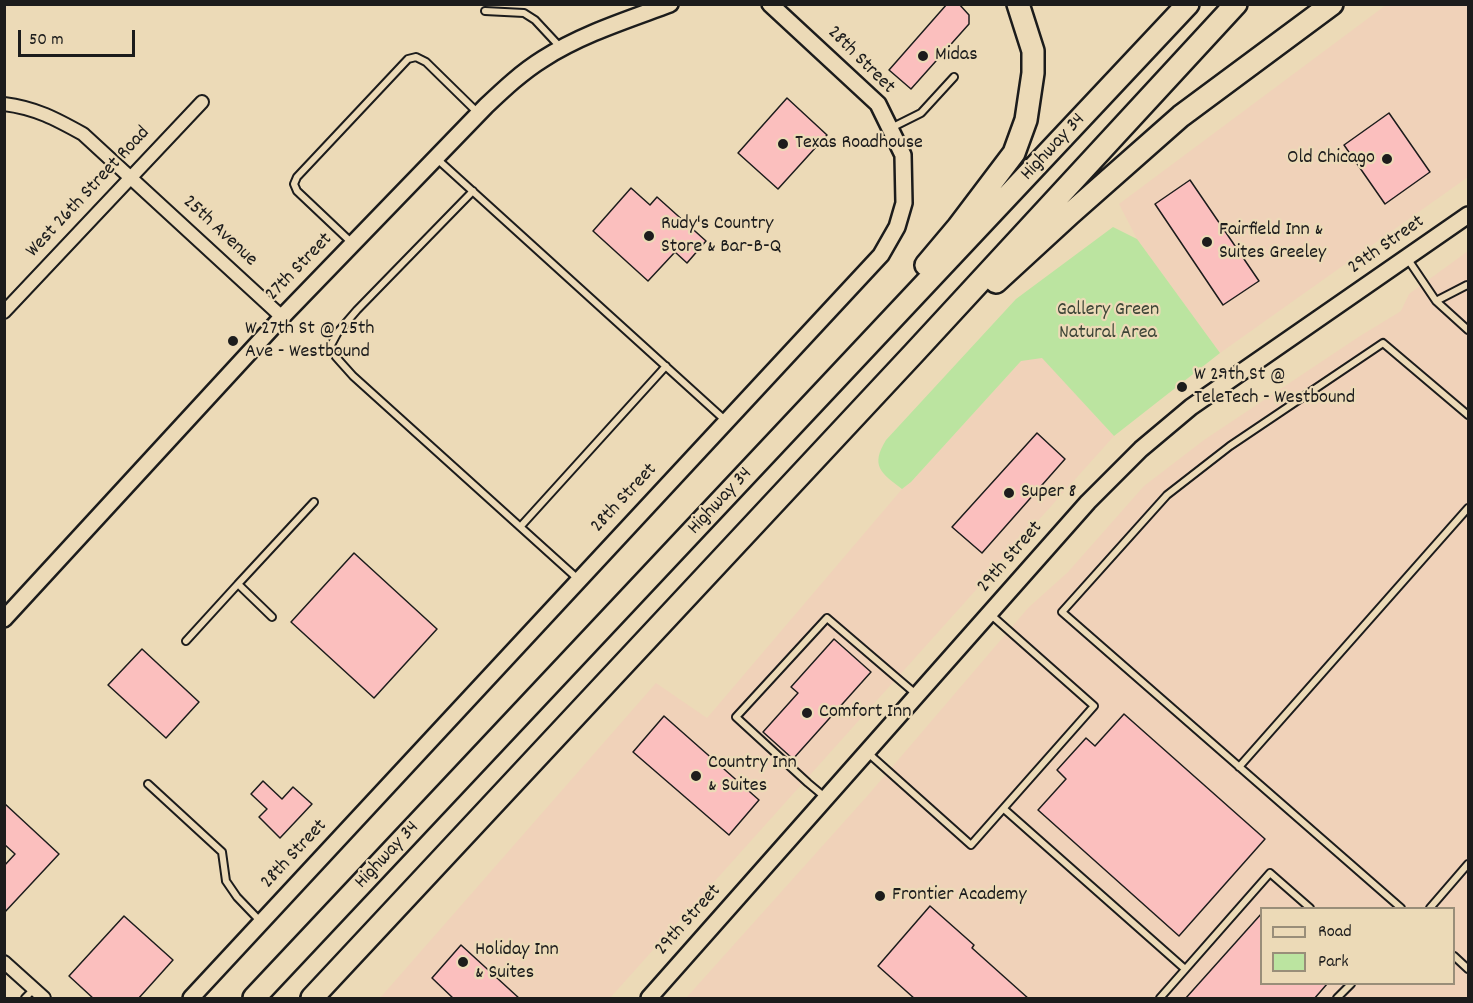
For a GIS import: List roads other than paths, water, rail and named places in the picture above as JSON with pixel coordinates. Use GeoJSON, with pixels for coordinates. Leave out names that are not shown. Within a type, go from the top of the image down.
{"type":"FeatureCollection","features":[{"type":"Feature","properties":{"kind":"highway"},"geometry":{"type":"LineString","coordinates":[[905,306],[921,271],[958,227],[1014,153],[1026,120],[1033,73],[1033,51],[1018,4]]}},
{"type":"Feature","properties":{"kind":"highway","name":"Highway 34"},"geometry":{"type":"LineString","coordinates":[[254,999],[1188,4]]}},
{"type":"Feature","properties":{"kind":"highway","name":"Highway 34"},"geometry":{"type":"LineString","coordinates":[[312,999],[1236,4]]}},
{"type":"Feature","properties":{"kind":"highway"},"geometry":{"type":"LineString","coordinates":[[914,353],[964,312],[1181,116],[1332,4]]}},
{"type":"Feature","properties":{"kind":"street","name":"27th Street"},"geometry":{"type":"LineString","coordinates":[[4,619],[282,317],[479,113],[514,80],[544,59],[589,34],[670,4]]}},
{"type":"Feature","properties":{"kind":"street","name":"28th Street"},"geometry":{"type":"LineString","coordinates":[[191,999],[881,255],[897,227],[903,203],[903,155],[878,104],[770,4]]}},
{"type":"Feature","properties":{"kind":"street","name":"West 26th Street Road"},"geometry":{"type":"LineString","coordinates":[[4,312],[202,102]]}},
{"type":"Feature","properties":{"kind":"street","name":"25th Avenue"},"geometry":{"type":"LineString","coordinates":[[4,104],[22,106],[48,114],[83,134],[282,317]]}},
{"type":"Feature","properties":{"kind":"street","name":"29th Street"},"geometry":{"type":"LineString","coordinates":[[649,999],[1088,502],[1141,449],[1191,407],[1468,215]]}},
{"type":"Feature","properties":{"kind":"street"},"geometry":{"type":"LineString","coordinates":[[4,962],[44,999]]}},
{"type":"Feature","properties":{"kind":"lane"},"geometry":{"type":"LineString","coordinates":[[485,11],[524,13],[535,20],[562,49]]}},
{"type":"Feature","properties":{"kind":"lane"},"geometry":{"type":"LineString","coordinates":[[353,243],[297,191],[294,184],[297,177],[408,59],[416,57],[426,62],[479,113]]}},
{"type":"Feature","properties":{"kind":"lane"},"geometry":{"type":"LineString","coordinates":[[890,128],[921,113],[954,77]]}},
{"type":"Feature","properties":{"kind":"lane"},"geometry":{"type":"LineString","coordinates":[[436,157],[726,421]]}},
{"type":"Feature","properties":{"kind":"lane"},"geometry":{"type":"LineString","coordinates":[[473,191],[357,310],[338,332],[331,345],[336,357],[353,376],[579,580]]}},
{"type":"Feature","properties":{"kind":"lane"},"geometry":{"type":"LineString","coordinates":[[1407,258],[1436,301],[1468,330]]}},
{"type":"Feature","properties":{"kind":"lane"},"geometry":{"type":"LineString","coordinates":[[1436,301],[1468,286]]}},
{"type":"Feature","properties":{"kind":"lane"},"geometry":{"type":"LineString","coordinates":[[1399,907],[1062,612],[1167,495],[1230,446],[1383,343],[1468,416]]}},
{"type":"Feature","properties":{"kind":"lane"},"geometry":{"type":"LineString","coordinates":[[521,526],[666,366]]}},
{"type":"Feature","properties":{"kind":"lane"},"geometry":{"type":"LineString","coordinates":[[186,641],[314,502]]}},
{"type":"Feature","properties":{"kind":"lane"},"geometry":{"type":"LineString","coordinates":[[1239,767],[1468,508]]}},
{"type":"Feature","properties":{"kind":"lane"},"geometry":{"type":"LineString","coordinates":[[238,584],[273,617]]}},
{"type":"Feature","properties":{"kind":"lane"},"geometry":{"type":"LineString","coordinates":[[868,753],[971,845],[1094,706],[990,614]]}},
{"type":"Feature","properties":{"kind":"lane"},"geometry":{"type":"LineString","coordinates":[[827,798],[736,717],[827,618],[918,696]]}},
{"type":"Feature","properties":{"kind":"lane"},"geometry":{"type":"LineString","coordinates":[[148,784],[222,852],[226,881],[237,897],[262,922]]}},
{"type":"Feature","properties":{"kind":"lane"},"geometry":{"type":"LineString","coordinates":[[1004,808],[1185,969]]}},
{"type":"Feature","properties":{"kind":"lane"},"geometry":{"type":"LineString","coordinates":[[1432,907],[1468,864]]}},
{"type":"Feature","properties":{"kind":"lane"},"geometry":{"type":"LineString","coordinates":[[1160,999],[1270,873],[1308,907]]}},
{"type":"Feature","properties":{"kind":"lane"},"geometry":{"type":"LineString","coordinates":[[1455,957],[1468,969]]}},
{"type":"Feature","properties":{"kind":"lane"},"geometry":{"type":"LineString","coordinates":[[1337,999],[1350,985]]}},
{"type":"Feature","properties":{"kind":"lane"},"geometry":{"type":"LineString","coordinates":[[25,999],[34,989]]}},
{"type":"Feature","properties":{"kind":"place","name":"Midas"},"geometry":{"type":"Point","coordinates":[923,56]}},
{"type":"Feature","properties":{"kind":"place","name":"Texas Roadhouse"},"geometry":{"type":"Point","coordinates":[783,144]}},
{"type":"Feature","properties":{"kind":"place","name":"Old Chicago"},"geometry":{"type":"Point","coordinates":[1387,159]}},
{"type":"Feature","properties":{"kind":"place","name":"Rudy's Country Store & Bar-B-Q"},"geometry":{"type":"Point","coordinates":[649,236]}},
{"type":"Feature","properties":{"kind":"place","name":"Fairfield Inn & Suites Greeley"},"geometry":{"type":"Point","coordinates":[1207,242]}},
{"type":"Feature","properties":{"kind":"place","name":"W 27th St @ 25th Ave - Westbound"},"geometry":{"type":"Point","coordinates":[233,341]}},
{"type":"Feature","properties":{"kind":"place","name":"W 29th St @ TeleTech - Westbound"},"geometry":{"type":"Point","coordinates":[1182,387]}},
{"type":"Feature","properties":{"kind":"place","name":"Super 8"},"geometry":{"type":"Point","coordinates":[1009,493]}},
{"type":"Feature","properties":{"kind":"place","name":"Comfort Inn"},"geometry":{"type":"Point","coordinates":[807,713]}},
{"type":"Feature","properties":{"kind":"place","name":"Country Inn & Suites"},"geometry":{"type":"Point","coordinates":[696,776]}},
{"type":"Feature","properties":{"kind":"place","name":"Frontier Academy"},"geometry":{"type":"Point","coordinates":[880,896]}},
{"type":"Feature","properties":{"kind":"place","name":"Holiday Inn & Suites"},"geometry":{"type":"Point","coordinates":[463,962]}},
{"type":"Feature","properties":{"kind":"park label","name":"Gallery Green Natural Area"},"geometry":{"type":"Point","coordinates":[1108,322]}}]}
